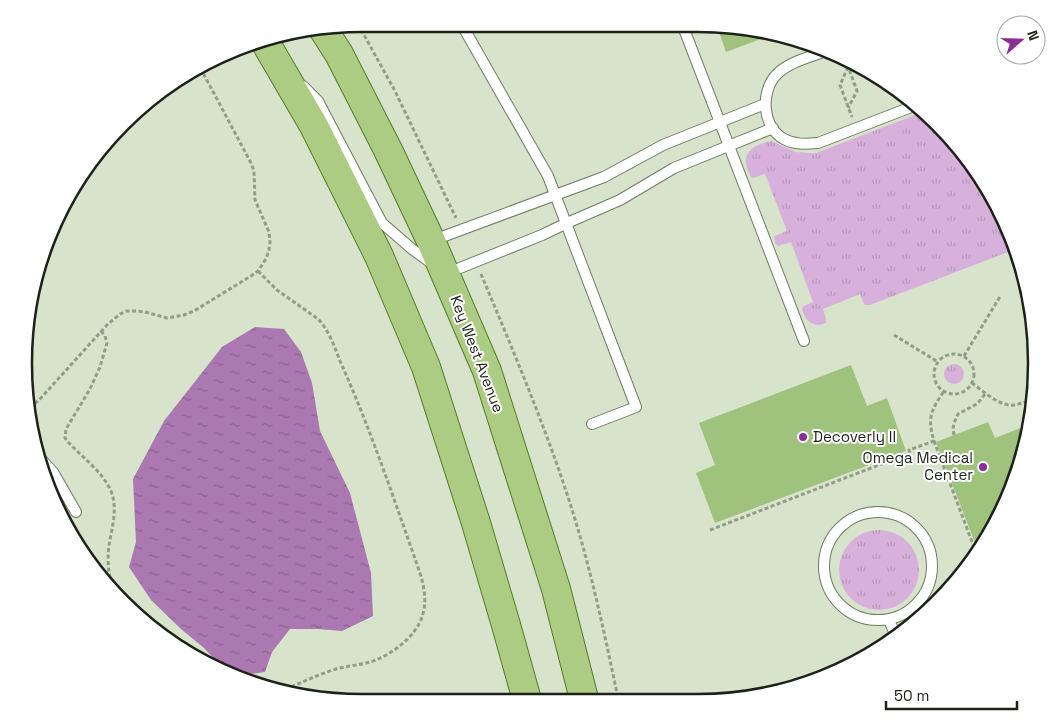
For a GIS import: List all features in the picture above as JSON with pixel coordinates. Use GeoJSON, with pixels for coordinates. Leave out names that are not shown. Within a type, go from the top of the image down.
{"type":"FeatureCollection","features":[{"type":"Feature","properties":{"kind":"main road","name":"Key West Avenue"},"geometry":{"type":"LineString","coordinates":[[326,34],[339,54],[388,150],[446,274],[487,371],[556,589],[585,694]]}},
{"type":"Feature","properties":{"kind":"main road"},"geometry":{"type":"LineString","coordinates":[[269,49],[314,126],[378,256],[426,367],[476,523],[525,694]]}},
{"type":"Feature","properties":{"kind":"lane"},"geometry":{"type":"LineString","coordinates":[[466,32],[548,176],[636,407],[592,424]]}},
{"type":"Feature","properties":{"kind":"lane"},"geometry":{"type":"LineString","coordinates":[[685,32],[804,341]]}},
{"type":"Feature","properties":{"kind":"lane"},"geometry":{"type":"LineString","coordinates":[[269,49],[318,101],[382,223],[412,249],[446,274],[542,235],[620,200],[674,168],[773,128]]}},
{"type":"Feature","properties":{"kind":"lane"},"geometry":{"type":"LineString","coordinates":[[816,55],[792,64],[778,73],[768,86],[765,104],[768,117],[773,128],[782,138],[792,143],[803,145],[818,143],[908,108]]}},
{"type":"Feature","properties":{"kind":"lane"},"geometry":{"type":"LineString","coordinates":[[431,241],[604,177],[663,145],[765,104]]}},
{"type":"Feature","properties":{"kind":"lane"},"geometry":{"type":"LineString","coordinates":[[50,470],[76,512]]}},
{"type":"Feature","properties":{"kind":"lane"},"geometry":{"type":"LineString","coordinates":[[870,512],[891,513],[908,521],[922,534],[930,548],[933,568],[929,585],[916,605],[907,613],[890,620],[872,620],[856,616],[842,607],[830,591],[824,573],[825,554],[829,542],[839,528],[852,518],[870,512]]}},
{"type":"Feature","properties":{"kind":"lane"},"geometry":{"type":"LineString","coordinates":[[916,605],[918,610]]}},
{"type":"Feature","properties":{"kind":"lane"},"geometry":{"type":"LineString","coordinates":[[890,620],[893,629]]}},
{"type":"Feature","properties":{"kind":"path"},"geometry":{"type":"LineString","coordinates":[[847,69],[840,84],[856,128]]}},
{"type":"Feature","properties":{"kind":"path"},"geometry":{"type":"LineString","coordinates":[[848,108],[857,90],[849,70]]}},
{"type":"Feature","properties":{"kind":"path"},"geometry":{"type":"LineString","coordinates":[[35,404],[113,318],[127,311],[145,312],[167,318],[184,315],[194,311],[258,271],[266,259],[270,242],[269,232],[255,200],[254,170],[204,74]]}},
{"type":"Feature","properties":{"kind":"path"},"geometry":{"type":"LineString","coordinates":[[258,271],[277,290],[318,319],[330,338],[366,423],[420,573],[425,600],[423,616],[416,631],[385,656],[370,662],[321,674],[294,686]]}},
{"type":"Feature","properties":{"kind":"path"},"geometry":{"type":"LineString","coordinates":[[964,356],[1001,294]]}},
{"type":"Feature","properties":{"kind":"path"},"geometry":{"type":"LineString","coordinates":[[101,331],[107,339],[107,343],[100,366],[90,389],[69,424],[65,438],[104,479],[112,497],[114,515],[109,546],[110,574]]}},
{"type":"Feature","properties":{"kind":"path"},"geometry":{"type":"LineString","coordinates":[[894,335],[938,362]]}},
{"type":"Feature","properties":{"kind":"path"},"geometry":{"type":"LineString","coordinates":[[948,355],[964,356],[974,369],[972,383],[964,392],[950,394],[939,387],[934,375],[935,368],[942,358],[948,355]]}},
{"type":"Feature","properties":{"kind":"path"},"geometry":{"type":"LineString","coordinates":[[972,383],[998,401],[1008,405],[1027,401]]}},
{"type":"Feature","properties":{"kind":"path"},"geometry":{"type":"LineString","coordinates":[[944,391],[932,410],[930,426],[974,546]]}},
{"type":"Feature","properties":{"kind":"path"},"geometry":{"type":"LineString","coordinates":[[954,435],[954,423],[958,414],[978,404],[986,393]]}},
{"type":"Feature","properties":{"kind":"path"},"geometry":{"type":"LineString","coordinates":[[710,530],[910,453],[909,450],[934,441]]}},
{"type":"Feature","properties":{"kind":"green space"},"geometry":{"type":"Polygon","coordinates":[[[916,115],[932,129],[973,179],[994,217],[1009,252],[870,305],[864,304],[860,294],[823,309],[826,323],[821,325],[813,324],[804,315],[802,307],[813,302],[791,242],[778,246],[774,239],[775,236],[787,231],[765,174],[751,177],[747,169],[746,159],[749,151],[757,145],[771,141],[796,152],[816,153],[916,115]]]}},
{"type":"Feature","properties":{"kind":"green space"},"geometry":{"type":"Polygon","coordinates":[[[954,364],[961,367],[964,374],[961,381],[954,384],[947,381],[944,374],[947,367],[954,364]]]}},
{"type":"Feature","properties":{"kind":"green space"},"geometry":{"type":"Polygon","coordinates":[[[879,530],[894,533],[907,542],[916,555],[919,570],[916,585],[907,598],[894,607],[879,610],[864,607],[851,598],[842,585],[839,570],[842,555],[851,542],[864,533],[879,530]]]}},
{"type":"Feature","properties":{"kind":"water"},"geometry":{"type":"Polygon","coordinates":[[[255,327],[284,329],[301,352],[312,383],[320,431],[350,493],[371,573],[373,616],[342,631],[290,629],[272,652],[265,672],[251,674],[212,656],[151,600],[129,567],[136,542],[133,479],[164,421],[222,347],[255,327]]]}},
{"type":"Feature","properties":{"kind":"building"},"geometry":{"type":"Polygon","coordinates":[[[719,33],[761,39],[726,52],[719,33]]]}},
{"type":"Feature","properties":{"kind":"building","name":"Decoverly II"},"geometry":{"type":"Polygon","coordinates":[[[851,365],[867,406],[887,398],[906,451],[715,523],[696,473],[715,465],[699,423],[851,365]]]}},
{"type":"Feature","properties":{"kind":"building","name":"Omega Medical Center"},"geometry":{"type":"Polygon","coordinates":[[[988,422],[995,438],[1022,428],[1011,469],[1003,489],[975,543],[936,442],[988,422]]]}},
{"type":"Feature","properties":{"kind":"place","name":"Decoverly II"},"geometry":{"type":"Point","coordinates":[803,437]}},
{"type":"Feature","properties":{"kind":"place","name":"Omega Medical Center"},"geometry":{"type":"Point","coordinates":[983,467]}}]}
